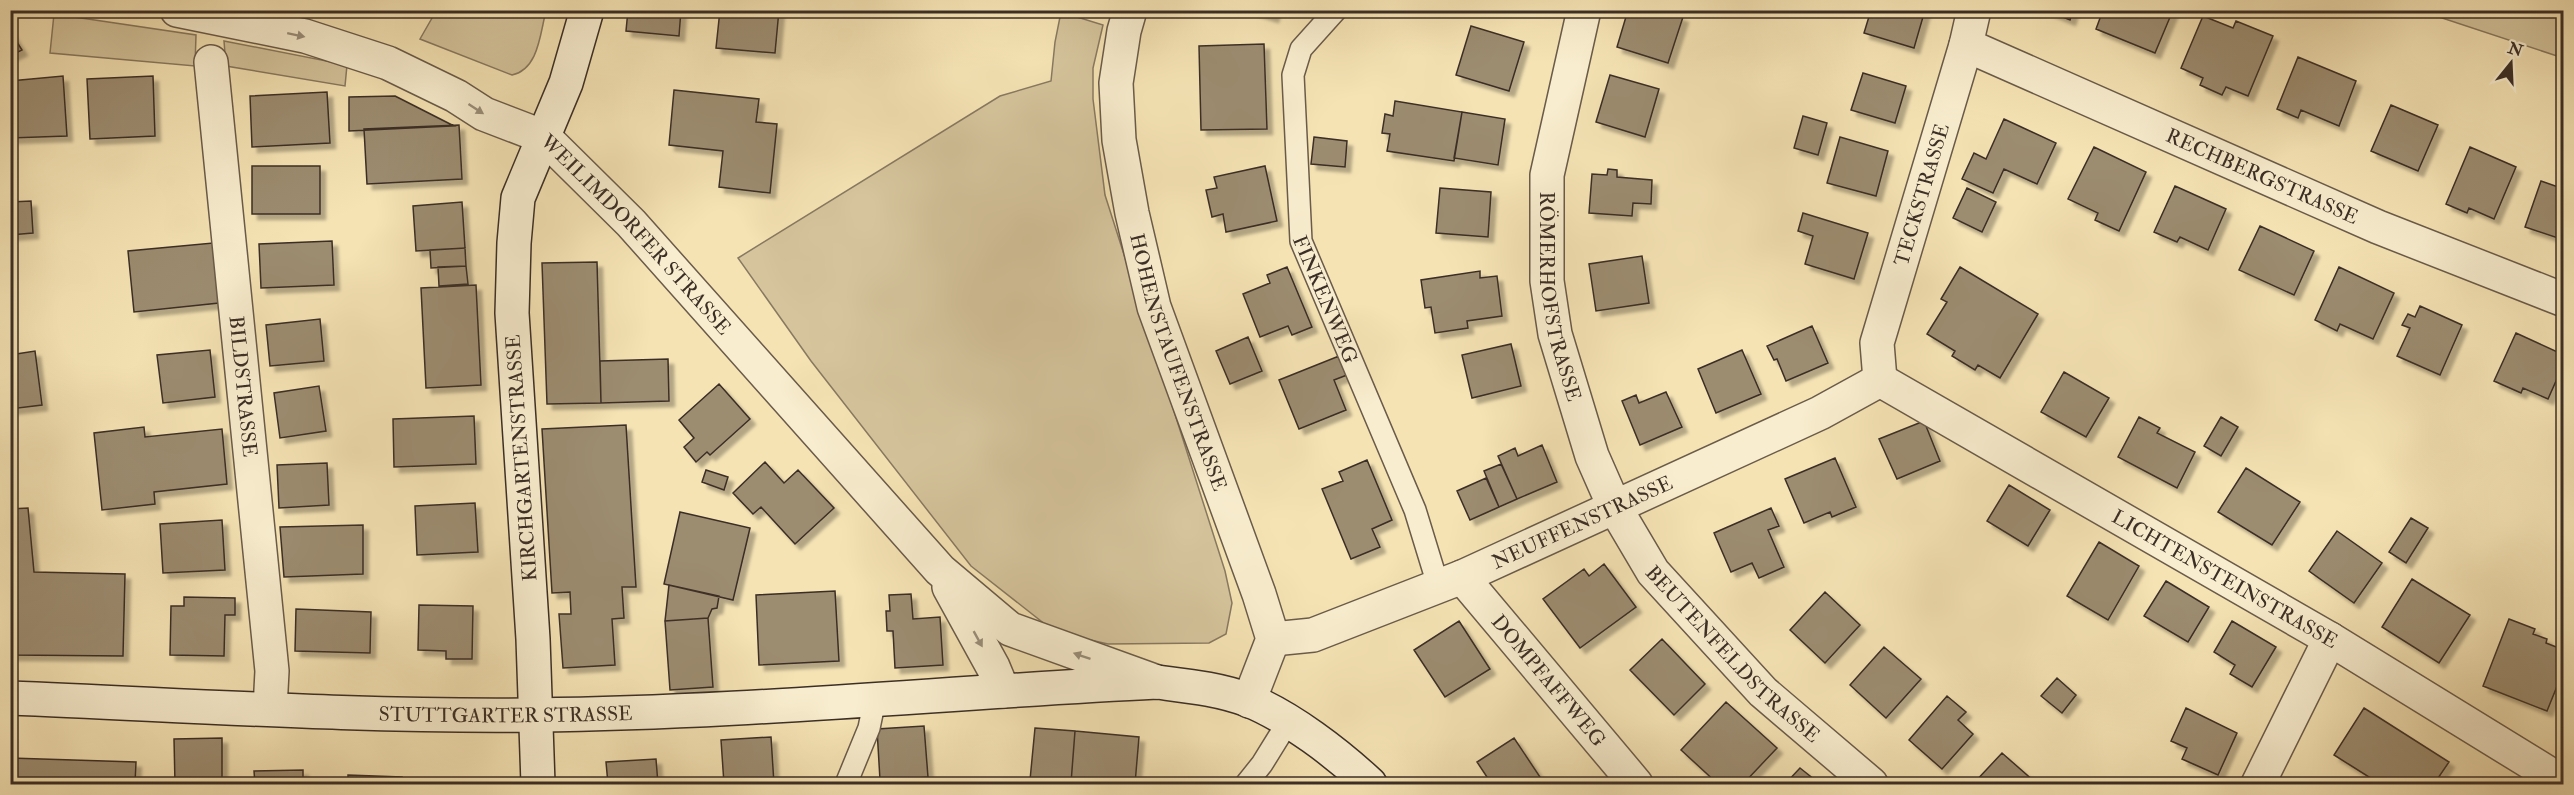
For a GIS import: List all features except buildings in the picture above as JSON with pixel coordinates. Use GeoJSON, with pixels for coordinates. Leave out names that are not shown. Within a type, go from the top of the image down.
{"type":"FeatureCollection","features":[{"type":"Feature","properties":{"kind":"street","name":"WEILIMDORFER STRASSE"},"geometry":{"type":"LineString","coordinates":[[177,10],[305,36],[388,63],[456,96],[484,114],[544,137],[631,223],[940,570],[1010,629],[1157,682]]}},
{"type":"Feature","properties":{"kind":"street","name":"KIRCHGARTENSTRASSE"},"geometry":{"type":"LineString","coordinates":[[538,784],[513,313],[514,243],[518,198],[567,83],[587,10]]}},
{"type":"Feature","properties":{"kind":"street","name":"HOHENSTAUFENSTRASSE"},"geometry":{"type":"LineString","coordinates":[[1130,10],[1116,83],[1119,140],[1137,234],[1154,308],[1273,639]]}},
{"type":"Feature","properties":{"kind":"street","name":"RÖMERHOFSTRASSE"},"geometry":{"type":"LineString","coordinates":[[1584,10],[1547,175],[1547,281],[1554,334],[1592,456],[1614,506]]}},
{"type":"Feature","properties":{"kind":"street","name":"TECKSTRASSE"},"geometry":{"type":"LineString","coordinates":[[1880,380],[1877,343],[1966,45],[1974,10]]}},
{"type":"Feature","properties":{"kind":"street","name":"RECHBERGSTRASSE"},"geometry":{"type":"LineString","coordinates":[[1966,45],[2378,227],[2564,300]]}},
{"type":"Feature","properties":{"kind":"street","name":"BILDSTRASSE"},"geometry":{"type":"LineString","coordinates":[[211,62],[272,671],[270,709]]}},
{"type":"Feature","properties":{"kind":"street","name":"NEUFFENSTRASSE"},"geometry":{"type":"LineString","coordinates":[[1273,639],[1313,635],[1450,581],[1820,413],[1880,380]]}},
{"type":"Feature","properties":{"kind":"street","name":"LICHTENSTEINSTRASSE"},"geometry":{"type":"LineString","coordinates":[[1880,380],[2330,639],[2564,783]]}},
{"type":"Feature","properties":{"kind":"street","name":"BEUTENFELDSTRASSE"},"geometry":{"type":"LineString","coordinates":[[1614,506],[1653,572],[1688,613],[1763,692],[1872,784]]}},
{"type":"Feature","properties":{"kind":"street","name":"WEILIMDORFER STRASSE"},"geometry":{"type":"LineString","coordinates":[[940,570],[993,666],[1003,691],[1157,682],[1203,687],[1249,701],[1288,722],[1351,766],[1370,784]]}},
{"type":"Feature","properties":{"kind":"street","name":"DOMPFAFFWEG"},"geometry":{"type":"LineString","coordinates":[[1450,581],[1636,784]]}},
{"type":"Feature","properties":{"kind":"street"},"geometry":{"type":"LineString","coordinates":[[1249,701],[1273,639]]}},
{"type":"Feature","properties":{"kind":"street"},"geometry":{"type":"LineString","coordinates":[[2258,784],[2330,639]]}},
{"type":"Feature","properties":{"kind":"street","name":"STUTTGARTER STRASSE"},"geometry":{"type":"LineString","coordinates":[[10,698],[450,715],[535,715],[645,712],[1003,691]]}},
{"type":"Feature","properties":{"kind":"lane","name":"FINKENWEG"},"geometry":{"type":"LineString","coordinates":[[1336,10],[1302,49],[1293,75],[1301,241],[1415,510],[1450,581]]}},
{"type":"Feature","properties":{"kind":"lane"},"geometry":{"type":"LineString","coordinates":[[846,784],[869,728],[875,699]]}},
{"type":"Feature","properties":{"kind":"lane"},"geometry":{"type":"LineString","coordinates":[[1246,784],[1262,764],[1288,722]]}},
{"type":"Feature","properties":{"kind":"shaded area"},"geometry":{"type":"Polygon","coordinates":[[[436,11],[546,11],[533,58],[528,66],[512,75],[420,39],[436,11]]]}},
{"type":"Feature","properties":{"kind":"shaded area"},"geometry":{"type":"Polygon","coordinates":[[[2421,11],[2563,11],[2563,58],[2421,11]]]}},
{"type":"Feature","properties":{"kind":"shaded area"},"geometry":{"type":"Polygon","coordinates":[[[1061,12],[1103,25],[1093,68],[1093,99],[1105,195],[1225,571],[1232,603],[1226,634],[1209,643],[1108,644],[1055,632],[971,566],[811,361],[738,258],[1000,96],[1051,81],[1061,12]]]}},
{"type":"Feature","properties":{"kind":"shaded area"},"geometry":{"type":"Polygon","coordinates":[[[54,14],[196,35],[195,66],[50,53],[54,14]]]}},
{"type":"Feature","properties":{"kind":"shaded area"},"geometry":{"type":"Polygon","coordinates":[[[224,41],[347,65],[345,86],[226,66],[224,41]]]}}]}
